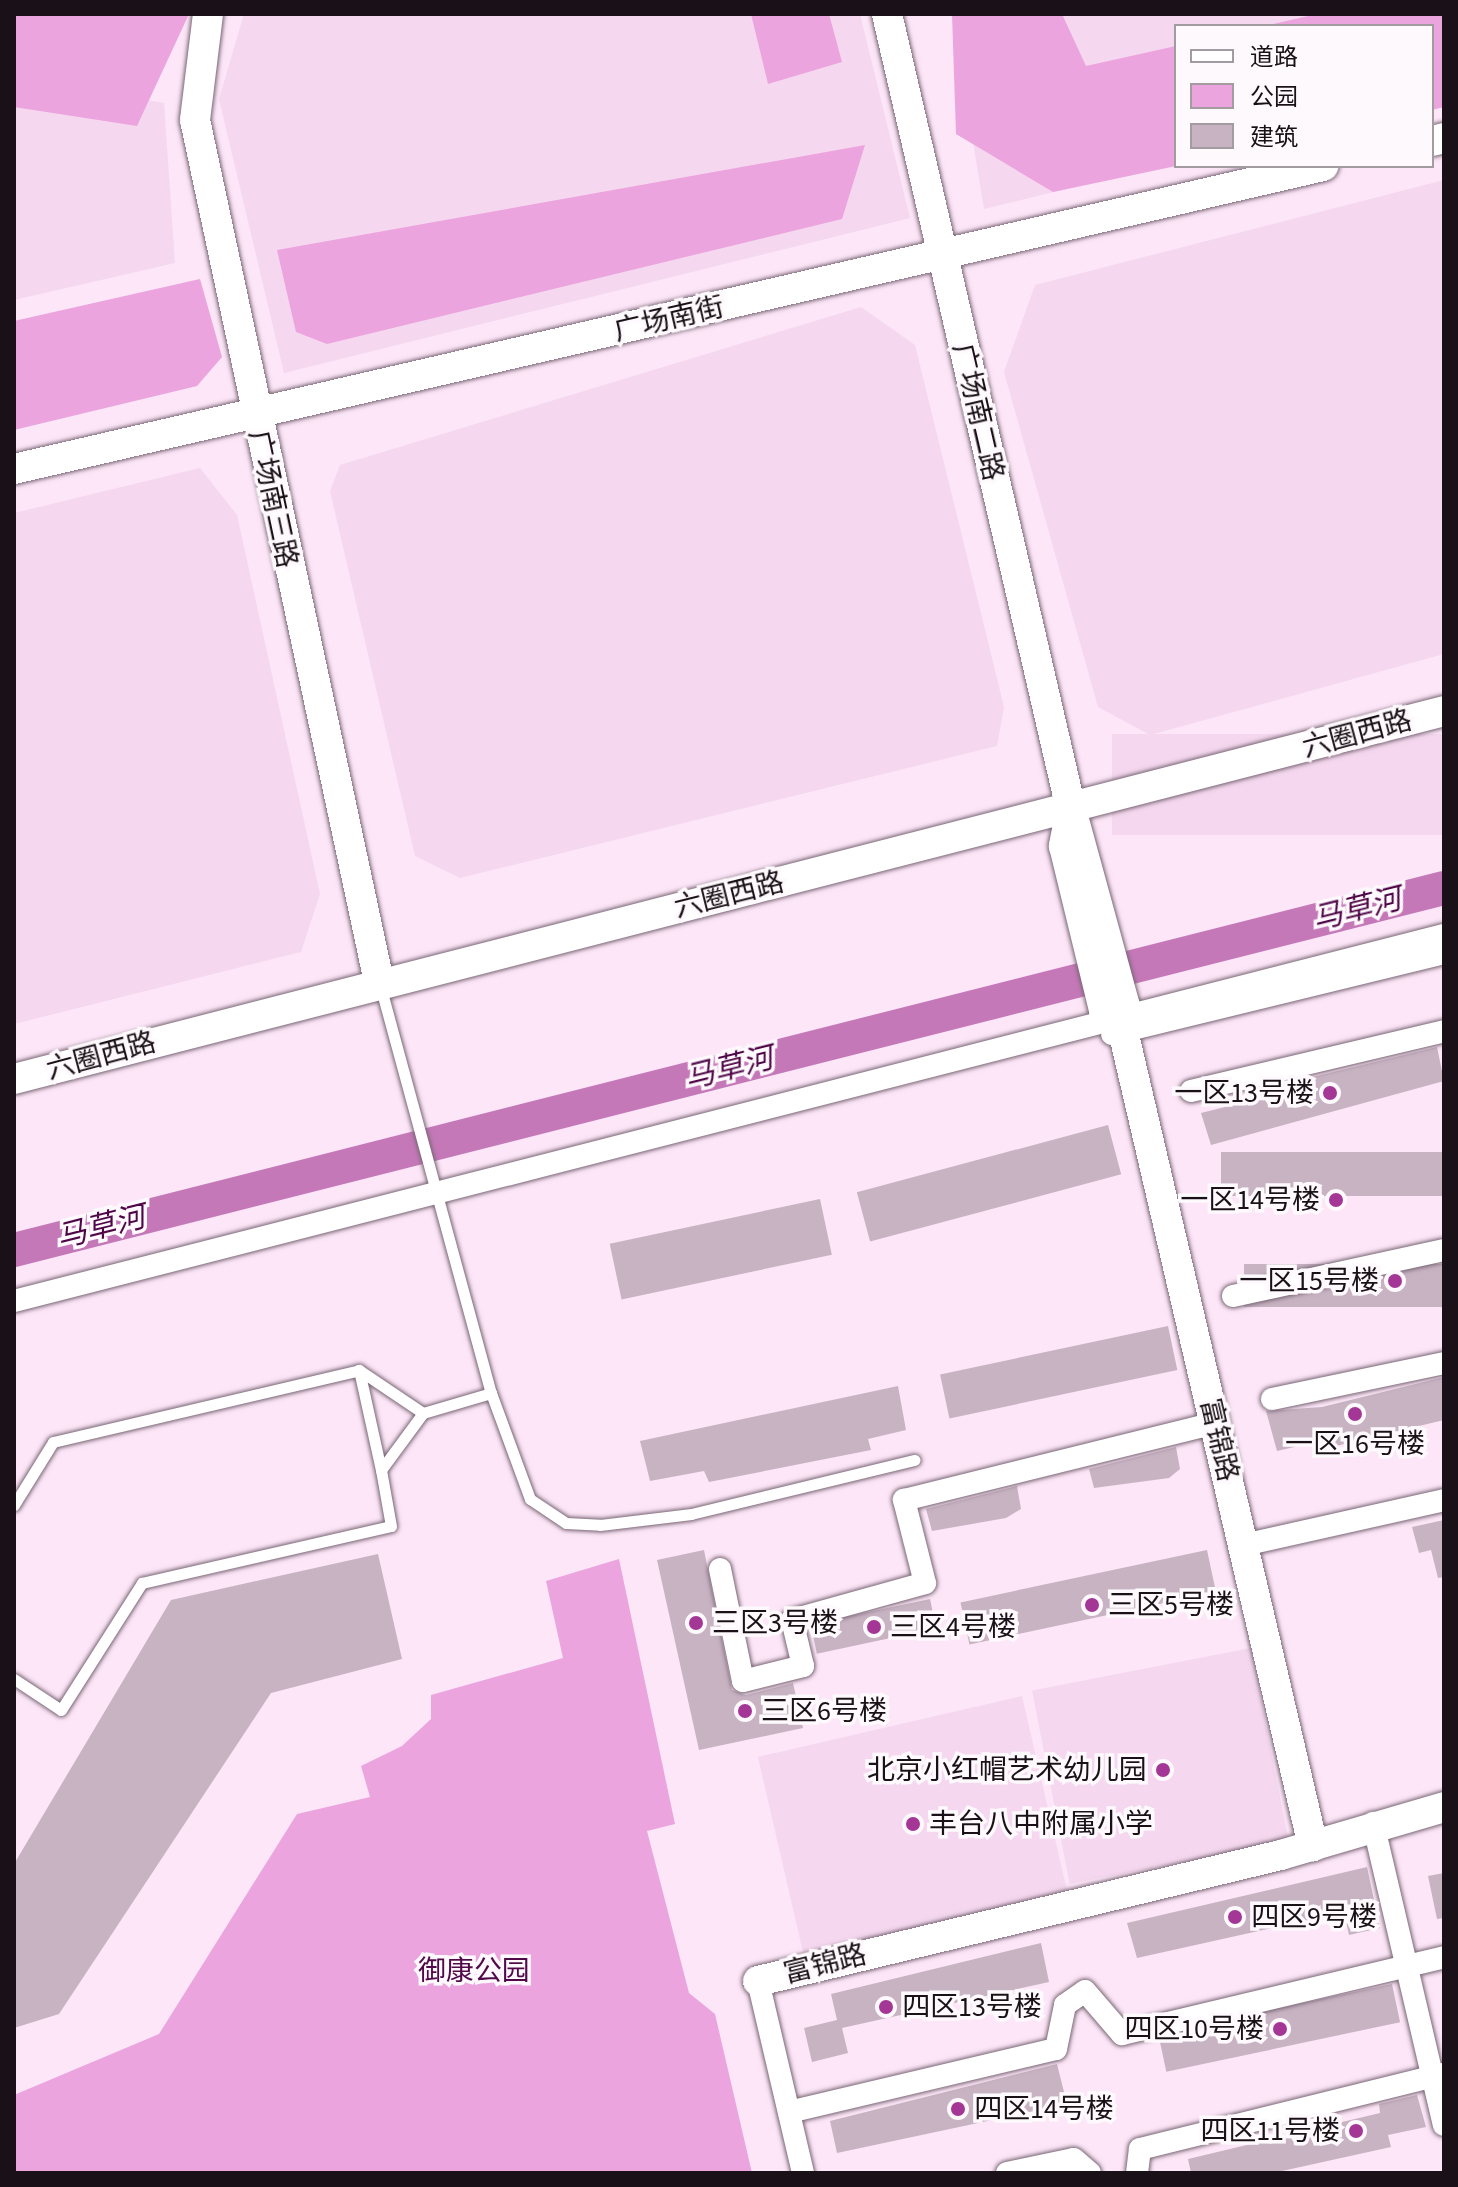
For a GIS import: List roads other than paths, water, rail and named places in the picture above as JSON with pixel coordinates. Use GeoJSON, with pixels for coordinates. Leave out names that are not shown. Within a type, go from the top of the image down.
{"type":"FeatureCollection","features":[{"type":"Feature","properties":{"kind":"street","name":"广场南三路"},"geometry":{"type":"LineString","coordinates":[[208,14],[195,120],[254,415],[379,982]]}},
{"type":"Feature","properties":{"kind":"street","name":"广场南二路"},"geometry":{"type":"LineString","coordinates":[[887,14],[1071,809]]}},
{"type":"Feature","properties":{"kind":"street","name":"广场南街"},"geometry":{"type":"LineString","coordinates":[[14,469],[1314,168]]}},
{"type":"Feature","properties":{"kind":"street","name":"六圈西路"},"geometry":{"type":"LineString","coordinates":[[14,1079],[379,982],[1071,809],[1444,711]]}},
{"type":"Feature","properties":{"kind":"street","name":"富锦路"},"geometry":{"type":"LineString","coordinates":[[1071,809],[1100,948],[1313,1846]]}},
{"type":"Feature","properties":{"kind":"street"},"geometry":{"type":"LineString","coordinates":[[14,1301],[432,1186],[1071,1031],[1444,935]]}},
{"type":"Feature","properties":{"kind":"street"},"geometry":{"type":"LineString","coordinates":[[1118,1018],[1444,953]]}},
{"type":"Feature","properties":{"kind":"street"},"geometry":{"type":"LineString","coordinates":[[1191,1091],[1444,1031]]}},
{"type":"Feature","properties":{"kind":"street"},"geometry":{"type":"LineString","coordinates":[[1233,1296],[1444,1250]]}},
{"type":"Feature","properties":{"kind":"street"},"geometry":{"type":"LineString","coordinates":[[1272,1399],[1444,1363]]}},
{"type":"Feature","properties":{"kind":"street"},"geometry":{"type":"LineString","coordinates":[[720,1569],[743,1681],[803,1666],[792,1620],[925,1583],[904,1500],[1215,1423]]}},
{"type":"Feature","properties":{"kind":"street"},"geometry":{"type":"LineString","coordinates":[[1243,1545],[1444,1500]]}},
{"type":"Feature","properties":{"kind":"street","name":"富锦路"},"geometry":{"type":"LineString","coordinates":[[758,1981],[1313,1846],[1373,1823],[1444,1807]]}},
{"type":"Feature","properties":{"kind":"street"},"geometry":{"type":"LineString","coordinates":[[1373,1823],[1405,1966],[1438,2075],[1444,2125]]}},
{"type":"Feature","properties":{"kind":"street"},"geometry":{"type":"LineString","coordinates":[[789,2112],[1056,2049],[1065,2005],[1085,1991],[1122,2034],[1444,1957]]}},
{"type":"Feature","properties":{"kind":"street"},"geometry":{"type":"LineString","coordinates":[[758,1981],[803,2173]]}},
{"type":"Feature","properties":{"kind":"street"},"geometry":{"type":"LineString","coordinates":[[1137,2173],[1140,2149],[1438,2075]]}},
{"type":"Feature","properties":{"kind":"street"},"geometry":{"type":"LineString","coordinates":[[1007,2173],[1074,2159],[1090,2173]]}},
{"type":"Feature","properties":{"kind":"lane"},"geometry":{"type":"LineString","coordinates":[[379,982],[432,1186],[491,1393],[530,1499],[566,1523],[691,1514],[915,1460]]}},
{"type":"Feature","properties":{"kind":"lane"},"geometry":{"type":"LineString","coordinates":[[14,1505],[53,1442],[359,1370],[423,1413]]}},
{"type":"Feature","properties":{"kind":"lane"},"geometry":{"type":"LineString","coordinates":[[14,1679],[61,1710],[142,1583],[391,1526],[359,1370]]}},
{"type":"Feature","properties":{"kind":"lane"},"geometry":{"type":"LineString","coordinates":[[381,1470],[423,1413],[491,1393]]}},
{"type":"Feature","properties":{"kind":"waterway","name":"马草河"},"geometry":{"type":"LineString","coordinates":[[14,1250],[1444,888]]}},
{"type":"Feature","properties":{"kind":"place","name":"一区13号楼"},"geometry":{"type":"Point","coordinates":[1330,1093]}},
{"type":"Feature","properties":{"kind":"place","name":"一区14号楼"},"geometry":{"type":"Point","coordinates":[1336,1200]}},
{"type":"Feature","properties":{"kind":"place","name":"一区15号楼"},"geometry":{"type":"Point","coordinates":[1395,1281]}},
{"type":"Feature","properties":{"kind":"place","name":"一区16号楼"},"geometry":{"type":"Point","coordinates":[1355,1414]}},
{"type":"Feature","properties":{"kind":"place","name":"三区5号楼"},"geometry":{"type":"Point","coordinates":[1092,1605]}},
{"type":"Feature","properties":{"kind":"place","name":"三区3号楼"},"geometry":{"type":"Point","coordinates":[696,1623]}},
{"type":"Feature","properties":{"kind":"place","name":"三区4号楼"},"geometry":{"type":"Point","coordinates":[874,1627]}},
{"type":"Feature","properties":{"kind":"place","name":"三区6号楼"},"geometry":{"type":"Point","coordinates":[745,1711]}},
{"type":"Feature","properties":{"kind":"place","name":"北京小红帽艺术幼儿园"},"geometry":{"type":"Point","coordinates":[1163,1770]}},
{"type":"Feature","properties":{"kind":"place","name":"丰台八中附属小学"},"geometry":{"type":"Point","coordinates":[913,1824]}},
{"type":"Feature","properties":{"kind":"place","name":"四区9号楼"},"geometry":{"type":"Point","coordinates":[1235,1917]}},
{"type":"Feature","properties":{"kind":"place","name":"四区13号楼"},"geometry":{"type":"Point","coordinates":[886,2007]}},
{"type":"Feature","properties":{"kind":"place","name":"四区10号楼"},"geometry":{"type":"Point","coordinates":[1280,2029]}},
{"type":"Feature","properties":{"kind":"place","name":"四区14号楼"},"geometry":{"type":"Point","coordinates":[958,2109]}},
{"type":"Feature","properties":{"kind":"place","name":"四区11号楼"},"geometry":{"type":"Point","coordinates":[1356,2131]}},
{"type":"Feature","properties":{"kind":"park label","name":"御康公园"},"geometry":{"type":"Point","coordinates":[474,1971]}}]}
